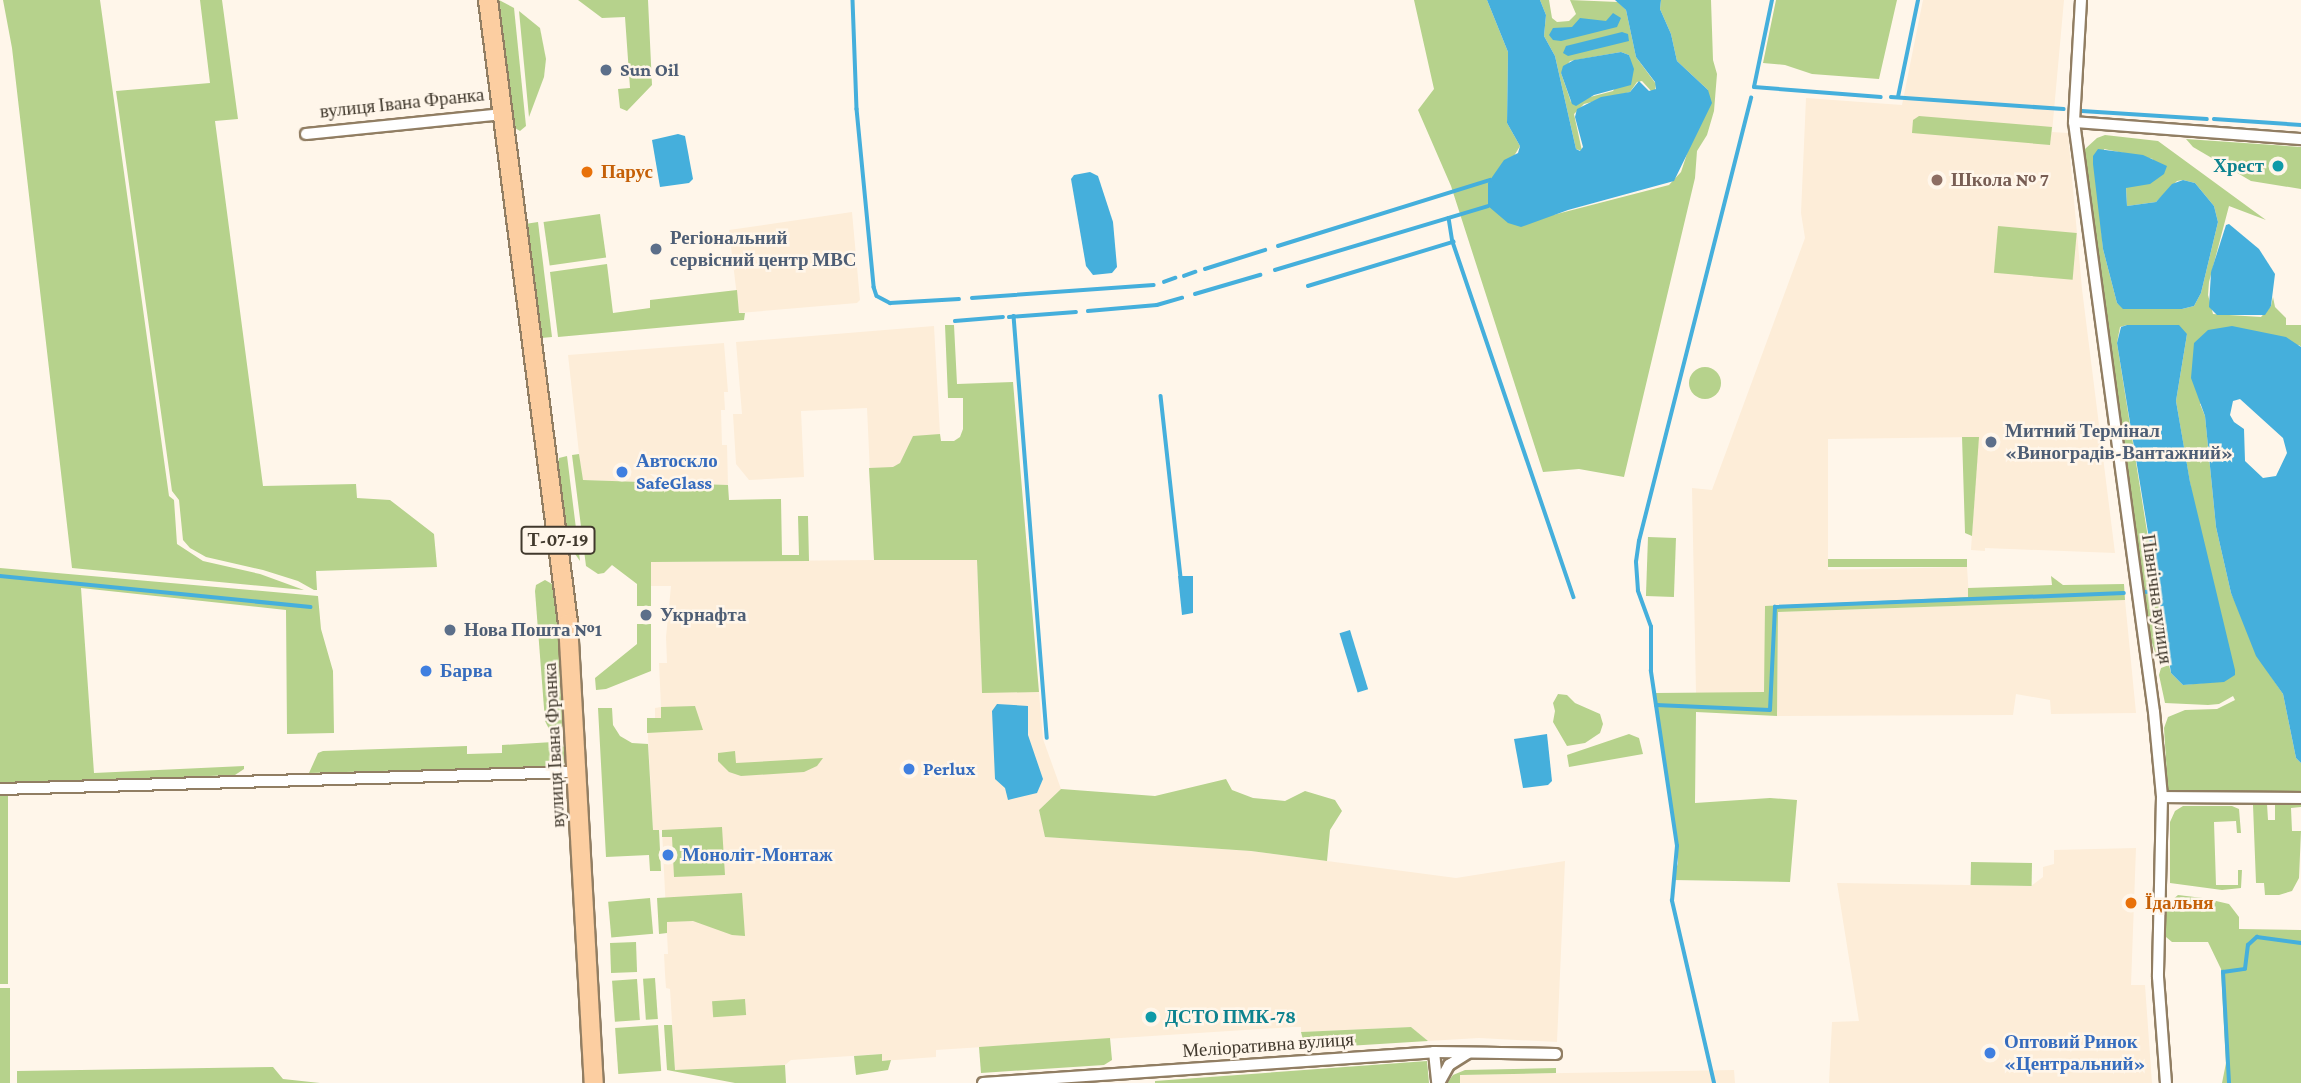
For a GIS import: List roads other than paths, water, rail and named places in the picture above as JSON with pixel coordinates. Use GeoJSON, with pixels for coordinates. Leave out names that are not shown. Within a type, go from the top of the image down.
{"type":"FeatureCollection","features":[{"type":"Feature","properties":{"kind":"main road","name":"вулиця Івана Франка"},"geometry":{"type":"LineString","coordinates":[[488,0],[562,573],[577,772],[594,1083]]}},
{"type":"Feature","properties":{"kind":"street","name":"Північна вулиця"},"geometry":{"type":"LineString","coordinates":[[2081,0],[2074,122],[2154,712],[2162,797],[2158,977],[2166,1083]]}},
{"type":"Feature","properties":{"kind":"street","name":"вулиця Івана Франка"},"geometry":{"type":"LineString","coordinates":[[306,134],[503,114]]}},
{"type":"Feature","properties":{"kind":"street"},"geometry":{"type":"LineString","coordinates":[[2074,122],[2301,139]]}},
{"type":"Feature","properties":{"kind":"street"},"geometry":{"type":"LineString","coordinates":[[0,789],[577,772]]}},
{"type":"Feature","properties":{"kind":"street"},"geometry":{"type":"LineString","coordinates":[[2162,797],[2301,797]]}},
{"type":"Feature","properties":{"kind":"street"},"geometry":{"type":"LineString","coordinates":[[1434,1052],[1438,1083]]}},
{"type":"Feature","properties":{"kind":"street","name":"Меліоративна вулиця"},"geometry":{"type":"LineString","coordinates":[[983,1083],[1434,1052],[1556,1055]]}},
{"type":"Feature","properties":{"kind":"street"},"geometry":{"type":"LineString","coordinates":[[1438,1083],[1449,1065],[1470,1052]]}},
{"type":"Feature","properties":{"kind":"water"},"geometry":{"type":"Polygon","coordinates":[[[1487,0],[1540,0],[1546,15],[1544,36],[1555,56],[1576,149],[1580,151],[1583,147],[1575,117],[1577,109],[1601,97],[1630,92],[1639,81],[1649,91],[1656,89],[1655,82],[1636,57],[1626,10],[1615,0],[1661,0],[1660,9],[1671,34],[1677,61],[1708,90],[1712,103],[1674,181],[1568,210],[1521,227],[1508,223],[1488,206],[1488,183],[1504,160],[1518,153],[1520,146],[1507,123],[1508,52],[1487,0]]]}},
{"type":"Feature","properties":{"kind":"water"},"geometry":{"type":"Polygon","coordinates":[[[1613,13],[1621,18],[1617,27],[1561,41],[1553,40],[1549,35],[1553,28],[1572,27],[1580,18],[1606,21],[1613,13]]]}},
{"type":"Feature","properties":{"kind":"water"},"geometry":{"type":"Polygon","coordinates":[[[1622,32],[1628,34],[1629,41],[1568,56],[1563,53],[1566,46],[1622,32]]]}},
{"type":"Feature","properties":{"kind":"water"},"geometry":{"type":"Polygon","coordinates":[[[1621,52],[1629,55],[1634,69],[1631,85],[1594,95],[1576,106],[1572,104],[1561,73],[1563,66],[1574,60],[1621,52]]]}},
{"type":"Feature","properties":{"kind":"water"},"geometry":{"type":"Polygon","coordinates":[[[678,134],[685,136],[693,179],[689,183],[660,187],[652,140],[678,134]]]}},
{"type":"Feature","properties":{"kind":"water"},"geometry":{"type":"Polygon","coordinates":[[[2098,149],[2143,155],[2167,166],[2164,174],[2150,184],[2126,188],[2127,206],[2156,202],[2172,184],[2183,180],[2195,183],[2214,206],[2218,222],[2201,293],[2194,306],[2182,309],[2123,309],[2117,303],[2103,249],[2093,164],[2093,156],[2098,149]]]}},
{"type":"Feature","properties":{"kind":"water"},"geometry":{"type":"Polygon","coordinates":[[[1090,172],[1098,176],[1113,222],[1117,267],[1112,273],[1093,275],[1086,266],[1071,179],[1074,175],[1090,172]]]}},
{"type":"Feature","properties":{"kind":"water"},"geometry":{"type":"Polygon","coordinates":[[[2229,224],[2259,249],[2275,274],[2271,306],[2265,315],[2217,315],[2209,307],[2211,272],[2226,225],[2229,224]]]}},
{"type":"Feature","properties":{"kind":"water"},"geometry":{"type":"Polygon","coordinates":[[[2179,325],[2187,334],[2176,401],[2190,482],[2235,670],[2235,675],[2224,682],[2183,685],[2171,673],[2117,343],[2121,327],[2179,325]]]}},
{"type":"Feature","properties":{"kind":"water"},"geometry":{"type":"Polygon","coordinates":[[[2232,326],[2286,337],[2301,347],[2301,763],[2296,758],[2283,694],[2256,656],[2231,593],[2216,527],[2205,416],[2191,378],[2194,343],[2208,330],[2232,326]],[[2240,399],[2233,401],[2230,415],[2234,422],[2244,429],[2245,461],[2263,478],[2276,476],[2287,453],[2283,438],[2240,399]]]}},
{"type":"Feature","properties":{"kind":"water"},"geometry":{"type":"Polygon","coordinates":[[[1178,576],[1193,576],[1193,613],[1182,615],[1178,576]]]}},
{"type":"Feature","properties":{"kind":"water"},"geometry":{"type":"Polygon","coordinates":[[[1350,630],[1368,689],[1358,693],[1339,633],[1350,630]]]}},
{"type":"Feature","properties":{"kind":"water"},"geometry":{"type":"Polygon","coordinates":[[[997,704],[1028,706],[1028,735],[1043,779],[1037,793],[1008,800],[1005,788],[995,779],[992,711],[997,704]]]}},
{"type":"Feature","properties":{"kind":"water"},"geometry":{"type":"Polygon","coordinates":[[[1547,734],[1552,781],[1548,785],[1523,788],[1514,739],[1547,734]]]}},
{"type":"Feature","properties":{"kind":"waterway"},"geometry":{"type":"LineString","coordinates":[[853,0],[857,109],[877,296],[890,303],[959,299]]}},
{"type":"Feature","properties":{"kind":"waterway"},"geometry":{"type":"LineString","coordinates":[[1754,87],[1772,0]]}},
{"type":"Feature","properties":{"kind":"waterway"},"geometry":{"type":"LineString","coordinates":[[1898,97],[1918,0]]}},
{"type":"Feature","properties":{"kind":"waterway"},"geometry":{"type":"LineString","coordinates":[[1754,87],[1881,97]]}},
{"type":"Feature","properties":{"kind":"waterway"},"geometry":{"type":"LineString","coordinates":[[1891,97],[2064,109]]}},
{"type":"Feature","properties":{"kind":"waterway"},"geometry":{"type":"LineString","coordinates":[[1714,1083],[1672,901],[1677,846],[1651,671],[1651,627],[1638,591],[1636,562],[1639,541],[1751,98]]}},
{"type":"Feature","properties":{"kind":"waterway"},"geometry":{"type":"LineString","coordinates":[[2082,111],[2207,119]]}},
{"type":"Feature","properties":{"kind":"waterway"},"geometry":{"type":"LineString","coordinates":[[2214,119],[2301,125]]}},
{"type":"Feature","properties":{"kind":"waterway"},"geometry":{"type":"LineString","coordinates":[[1278,246],[1490,180]]}},
{"type":"Feature","properties":{"kind":"waterway"},"geometry":{"type":"LineString","coordinates":[[1275,270],[1488,206]]}},
{"type":"Feature","properties":{"kind":"waterway"},"geometry":{"type":"LineString","coordinates":[[1449,218],[1453,242],[1574,597]]}},
{"type":"Feature","properties":{"kind":"waterway"},"geometry":{"type":"LineString","coordinates":[[1308,286],[1453,242]]}},
{"type":"Feature","properties":{"kind":"waterway"},"geometry":{"type":"LineString","coordinates":[[1205,269],[1265,250]]}},
{"type":"Feature","properties":{"kind":"waterway"},"geometry":{"type":"LineString","coordinates":[[1184,276],[1195,272]]}},
{"type":"Feature","properties":{"kind":"waterway"},"geometry":{"type":"LineString","coordinates":[[1195,294],[1260,275]]}},
{"type":"Feature","properties":{"kind":"waterway"},"geometry":{"type":"LineString","coordinates":[[1164,282],[1175,278]]}},
{"type":"Feature","properties":{"kind":"waterway"},"geometry":{"type":"LineString","coordinates":[[972,298],[1154,285]]}},
{"type":"Feature","properties":{"kind":"waterway"},"geometry":{"type":"LineString","coordinates":[[1088,311],[1157,305],[1182,298]]}},
{"type":"Feature","properties":{"kind":"waterway"},"geometry":{"type":"LineString","coordinates":[[1009,317],[1076,312]]}},
{"type":"Feature","properties":{"kind":"waterway"},"geometry":{"type":"LineString","coordinates":[[1014,316],[1047,738]]}},
{"type":"Feature","properties":{"kind":"waterway"},"geometry":{"type":"LineString","coordinates":[[955,321],[1003,317]]}},
{"type":"Feature","properties":{"kind":"waterway"},"geometry":{"type":"LineString","coordinates":[[1161,396],[1181,576]]}},
{"type":"Feature","properties":{"kind":"waterway"},"geometry":{"type":"LineString","coordinates":[[0,576],[310,607]]}},
{"type":"Feature","properties":{"kind":"waterway"},"geometry":{"type":"LineString","coordinates":[[2144,592],[2157,591]]}},
{"type":"Feature","properties":{"kind":"waterway"},"geometry":{"type":"LineString","coordinates":[[1656,705],[1770,710],[1775,607],[2124,593]]}},
{"type":"Feature","properties":{"kind":"waterway"},"geometry":{"type":"LineString","coordinates":[[2229,1083],[2223,972],[2245,969],[2248,945],[2257,937],[2301,943]]}},
{"type":"Feature","properties":{"kind":"place","name":"Sun Oil"},"geometry":{"type":"Point","coordinates":[606,70]}},
{"type":"Feature","properties":{"kind":"place","name":"Хрест"},"geometry":{"type":"Point","coordinates":[2278,166]}},
{"type":"Feature","properties":{"kind":"place","name":"Парус"},"geometry":{"type":"Point","coordinates":[587,172]}},
{"type":"Feature","properties":{"kind":"place","name":"Школа № 7"},"geometry":{"type":"Point","coordinates":[1937,180]}},
{"type":"Feature","properties":{"kind":"place","name":"Регіональний сервісний центр МВС"},"geometry":{"type":"Point","coordinates":[656,249]}},
{"type":"Feature","properties":{"kind":"place","name":"Митний Термінал «Виноградів-Вантажний»"},"geometry":{"type":"Point","coordinates":[1991,442]}},
{"type":"Feature","properties":{"kind":"place","name":"Автоскло SafeGlass"},"geometry":{"type":"Point","coordinates":[622,472]}},
{"type":"Feature","properties":{"kind":"place","name":"Укрнафта"},"geometry":{"type":"Point","coordinates":[646,615]}},
{"type":"Feature","properties":{"kind":"place","name":"Нова Пошта №1"},"geometry":{"type":"Point","coordinates":[450,630]}},
{"type":"Feature","properties":{"kind":"place","name":"Барва"},"geometry":{"type":"Point","coordinates":[426,671]}},
{"type":"Feature","properties":{"kind":"place","name":"Perlux"},"geometry":{"type":"Point","coordinates":[909,769]}},
{"type":"Feature","properties":{"kind":"place","name":"Моноліт-Монтаж"},"geometry":{"type":"Point","coordinates":[668,855]}},
{"type":"Feature","properties":{"kind":"place","name":"Їдальня"},"geometry":{"type":"Point","coordinates":[2131,903]}},
{"type":"Feature","properties":{"kind":"place","name":"ДСТО ПМК-78"},"geometry":{"type":"Point","coordinates":[1151,1017]}},
{"type":"Feature","properties":{"kind":"place","name":"Оптовий Ринок «Центральний»"},"geometry":{"type":"Point","coordinates":[1990,1053]}}]}
